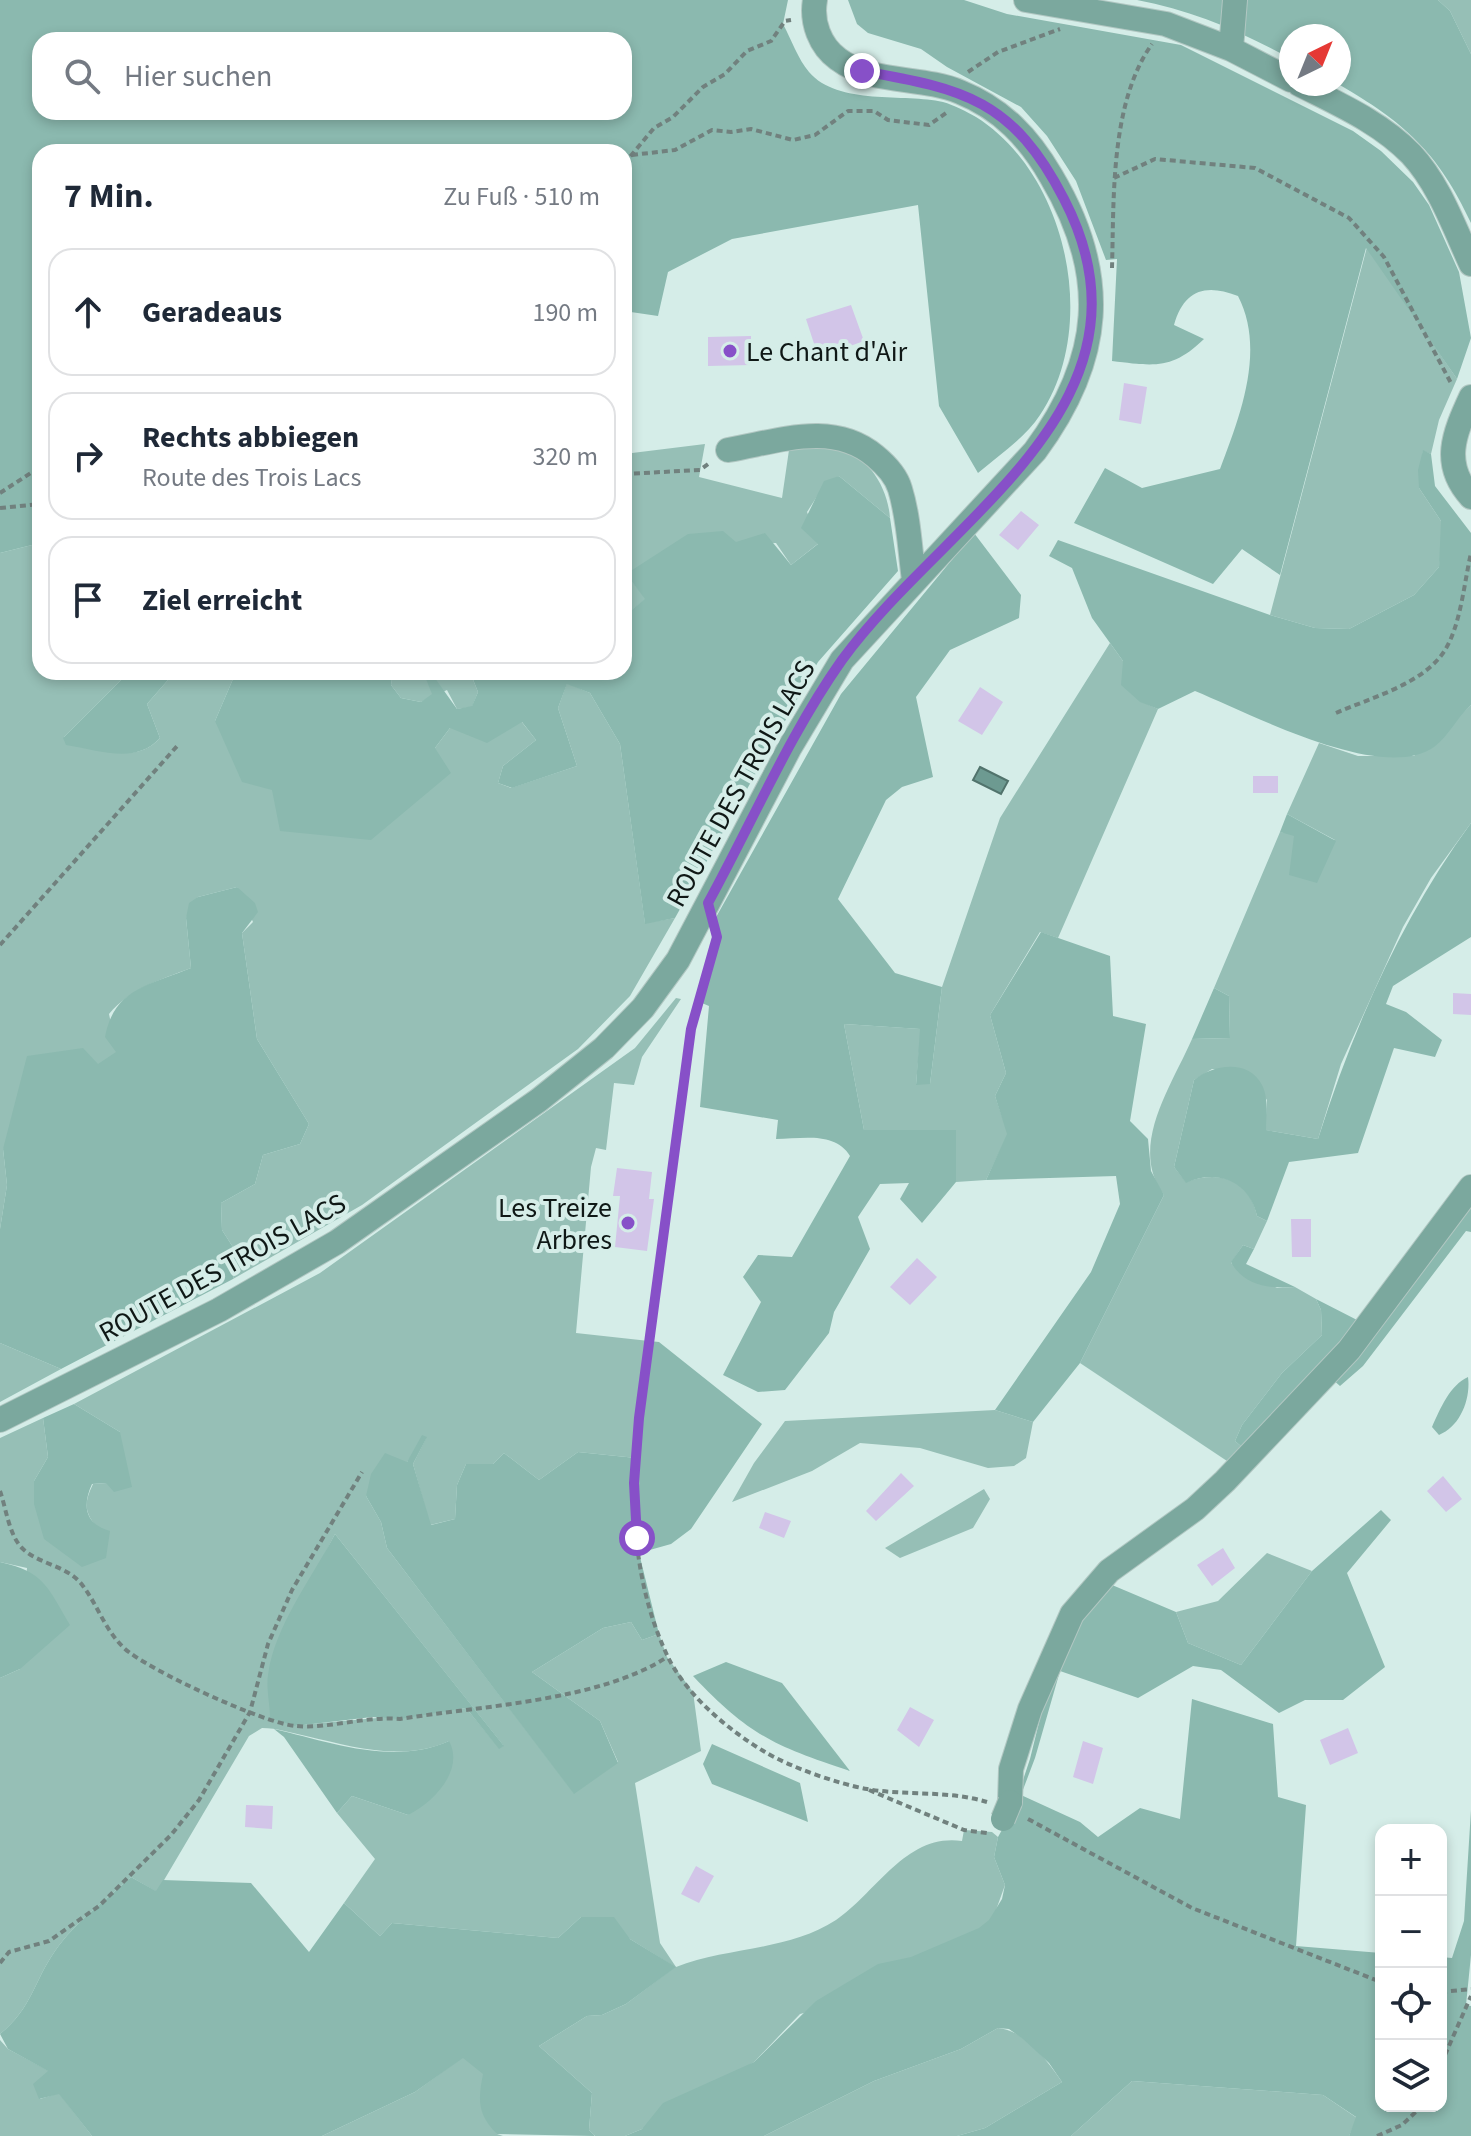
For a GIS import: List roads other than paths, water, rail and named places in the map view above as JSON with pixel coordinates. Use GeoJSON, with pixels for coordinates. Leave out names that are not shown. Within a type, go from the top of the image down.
{"type":"FeatureCollection","features":[{"type":"Feature","properties":{"kind":"street"},"geometry":{"type":"LineString","coordinates":[[1026,0],[1166,24],[1231,49],[1279,74]]}},
{"type":"Feature","properties":{"kind":"street"},"geometry":{"type":"LineString","coordinates":[[1231,49],[1235,0]]}},
{"type":"Feature","properties":{"kind":"street","name":"ROUTE DES TROIS LACS"},"geometry":{"type":"LineString","coordinates":[[0,1420],[271,1281],[337,1242],[539,1100],[604,1048],[643,1008],[678,960],[822,691],[862,636],[1035,451],[1059,419],[1079,376],[1091,329],[1093,304],[1089,264],[1079,227],[1058,187],[1032,146],[1010,121],[958,91],[848,66],[823,43],[815,9]]}},
{"type":"Feature","properties":{"kind":"street"},"geometry":{"type":"LineString","coordinates":[[1321,96],[1372,124],[1410,154],[1429,179],[1471,264]]}},
{"type":"Feature","properties":{"kind":"street"},"geometry":{"type":"LineString","coordinates":[[1468,404],[1453,442],[1451,461],[1458,481],[1471,497]]}},
{"type":"Feature","properties":{"kind":"street"},"geometry":{"type":"LineString","coordinates":[[728,450],[821,434],[846,439],[868,450],[892,472],[901,490],[914,580]]}},
{"type":"Feature","properties":{"kind":"street"},"geometry":{"type":"LineString","coordinates":[[1008,1811],[1011,1769],[1030,1709],[1072,1614],[1109,1571],[1195,1509],[1225,1481],[1349,1350],[1471,1187]]}},
{"type":"Feature","properties":{"kind":"place","name":"Le Chant d'Air"},"geometry":{"type":"Point","coordinates":[730,351]}},
{"type":"Feature","properties":{"kind":"place","name":"Les Treize Arbres"},"geometry":{"type":"Point","coordinates":[628,1223]}}]}
